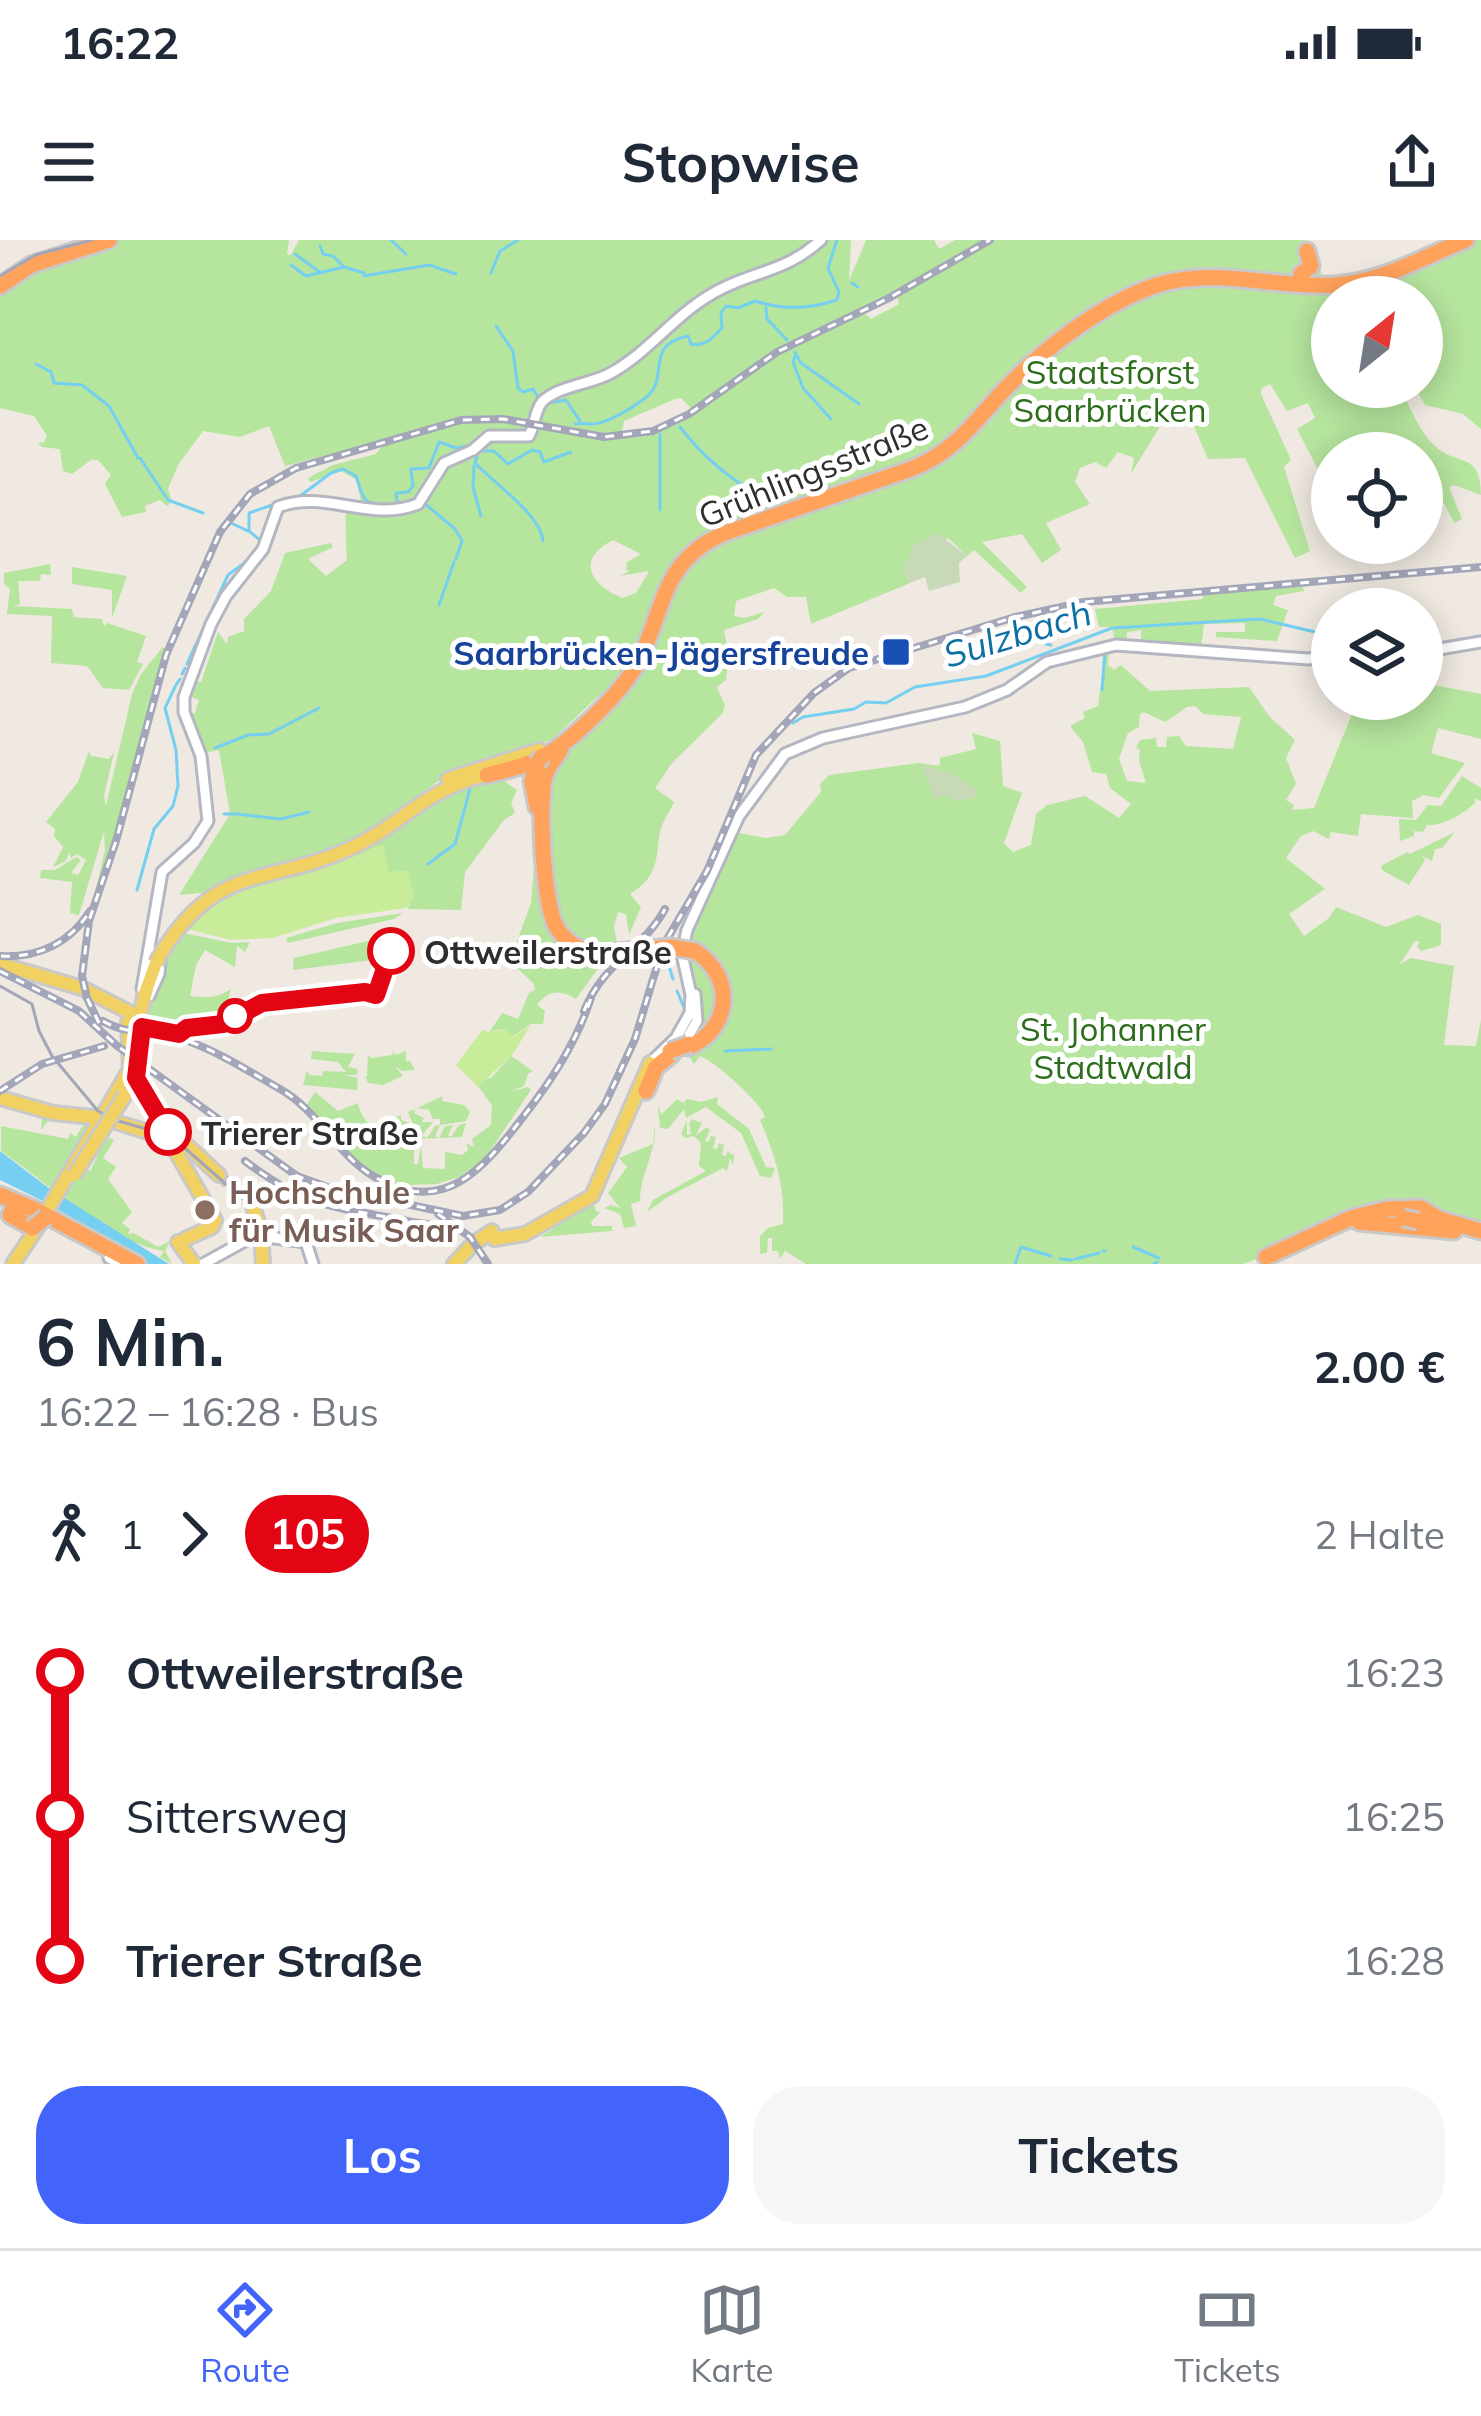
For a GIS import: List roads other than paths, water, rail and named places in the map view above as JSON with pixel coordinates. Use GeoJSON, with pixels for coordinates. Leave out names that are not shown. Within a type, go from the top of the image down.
{"type":"FeatureCollection","features":[{"type":"Feature","properties":{"kind":"highway"},"geometry":{"type":"LineString","coordinates":[[0,284],[27,264],[107,240]]}},
{"type":"Feature","properties":{"kind":"highway"},"geometry":{"type":"LineString","coordinates":[[0,284],[31,265],[107,240]]}},
{"type":"Feature","properties":{"kind":"highway"},"geometry":{"type":"LineString","coordinates":[[1382,276],[1462,240]]}},
{"type":"Feature","properties":{"kind":"highway"},"geometry":{"type":"LineString","coordinates":[[1307,251],[1315,276]]}},
{"type":"Feature","properties":{"kind":"highway"},"geometry":{"type":"LineString","coordinates":[[487,775],[538,760],[558,748],[637,659],[668,577],[702,542],[938,454],[970,428],[1024,367],[1133,291],[1184,276],[1311,281]]}},
{"type":"Feature","properties":{"kind":"highway","name":"Grühlingsstraße"},"geometry":{"type":"LineString","coordinates":[[582,721],[637,664],[675,572],[710,540],[940,456],[964,438],[1026,369],[1102,313],[1144,289],[1204,276],[1311,282]]}},
{"type":"Feature","properties":{"kind":"highway"},"geometry":{"type":"LineString","coordinates":[[582,721],[539,756],[532,785],[538,876],[549,913],[566,944],[596,956],[692,953],[718,973],[724,1001],[716,1028],[650,1063]]}},
{"type":"Feature","properties":{"kind":"highway"},"geometry":{"type":"LineString","coordinates":[[549,913],[550,830],[544,783],[548,769],[582,721]]}},
{"type":"Feature","properties":{"kind":"highway"},"geometry":{"type":"LineString","coordinates":[[640,1093],[671,1053]]}},
{"type":"Feature","properties":{"kind":"highway"},"geometry":{"type":"LineString","coordinates":[[25,1210],[30,1207],[123,1261]]}},
{"type":"Feature","properties":{"kind":"highway"},"geometry":{"type":"LineString","coordinates":[[25,1210],[123,1261]]}},
{"type":"Feature","properties":{"kind":"highway"},"geometry":{"type":"LineString","coordinates":[[1261,1261],[1347,1222],[1374,1218],[1412,1218],[1481,1232]]}},
{"type":"Feature","properties":{"kind":"main road"},"geometry":{"type":"LineString","coordinates":[[185,1248],[215,1222],[144,1095],[135,1070],[133,1017],[160,971],[151,938],[161,872],[194,843],[208,821],[201,756],[184,712],[186,689],[209,627],[265,545],[281,505],[325,501],[377,512],[412,507],[426,497],[444,463],[473,450],[489,436],[529,436],[545,400],[622,366],[718,290],[790,264],[821,240]]}},
{"type":"Feature","properties":{"kind":"main road"},"geometry":{"type":"LineString","coordinates":[[1443,648],[1481,642]]}},
{"type":"Feature","properties":{"kind":"main road"},"geometry":{"type":"LineString","coordinates":[[640,1093],[690,1024],[698,1004],[686,975],[692,953],[687,930],[739,816],[780,758],[802,745],[962,708],[1007,690],[1047,662],[1116,645],[1311,659]]}},
{"type":"Feature","properties":{"kind":"main road"},"geometry":{"type":"LineString","coordinates":[[344,850],[456,775],[539,756]]}},
{"type":"Feature","properties":{"kind":"main road"},"geometry":{"type":"LineString","coordinates":[[73,1172],[130,1069],[133,1017],[158,959],[188,917],[219,892],[250,877],[344,850],[433,793],[487,775]]}},
{"type":"Feature","properties":{"kind":"main road"},"geometry":{"type":"LineString","coordinates":[[0,964],[76,986],[133,1017]]}},
{"type":"Feature","properties":{"kind":"main road"},"geometry":{"type":"LineString","coordinates":[[124,1094],[134,1065],[133,1017]]}},
{"type":"Feature","properties":{"kind":"main road"},"geometry":{"type":"LineString","coordinates":[[479,1245],[522,1232],[598,1187],[650,1063],[690,1024]]}},
{"type":"Feature","properties":{"kind":"main road"},"geometry":{"type":"LineString","coordinates":[[15,1264],[40,1221],[17,1208],[12,1213],[25,1210],[73,1172],[135,1070]]}},
{"type":"Feature","properties":{"kind":"main road"},"geometry":{"type":"LineString","coordinates":[[0,1098],[99,1127],[125,1126],[169,1137],[219,1175]]}},
{"type":"Feature","properties":{"kind":"main road"},"geometry":{"type":"LineString","coordinates":[[253,1206],[263,1264]]}},
{"type":"Feature","properties":{"kind":"main road"},"geometry":{"type":"LineString","coordinates":[[24,1249],[25,1210]]}},
{"type":"Feature","properties":{"kind":"main road"},"geometry":{"type":"LineString","coordinates":[[203,1264],[257,1235],[308,1245],[313,1264]]}},
{"type":"Feature","properties":{"kind":"water"},"geometry":{"type":"Polygon","coordinates":[[[0,1151],[50,1189],[169,1264],[145,1264],[51,1205],[0,1180],[0,1151]]]}},
{"type":"Feature","properties":{"kind":"waterway"},"geometry":{"type":"LineString","coordinates":[[391,240],[406,254]]}},
{"type":"Feature","properties":{"kind":"waterway"},"geometry":{"type":"LineString","coordinates":[[491,273],[500,251],[518,240]]}},
{"type":"Feature","properties":{"kind":"waterway"},"geometry":{"type":"LineString","coordinates":[[575,424],[606,421],[644,399],[656,382],[665,347],[688,336],[691,344],[709,340],[722,328],[721,313],[726,306],[738,308],[755,301],[796,307],[837,300],[839,292],[828,268],[837,240]]}},
{"type":"Feature","properties":{"kind":"waterway"},"geometry":{"type":"LineString","coordinates":[[320,246],[323,254],[343,266]]}},
{"type":"Feature","properties":{"kind":"waterway"},"geometry":{"type":"LineString","coordinates":[[295,254],[321,273]]}},
{"type":"Feature","properties":{"kind":"waterway"},"geometry":{"type":"LineString","coordinates":[[291,265],[306,276],[344,267],[364,276],[429,265],[456,274]]}},
{"type":"Feature","properties":{"kind":"waterway"},"geometry":{"type":"LineString","coordinates":[[852,283],[858,287]]}},
{"type":"Feature","properties":{"kind":"waterway"},"geometry":{"type":"LineString","coordinates":[[766,308],[767,319],[787,340]]}},
{"type":"Feature","properties":{"kind":"waterway"},"geometry":{"type":"LineString","coordinates":[[496,326],[513,351],[518,388],[523,392],[533,389],[540,400]]}},
{"type":"Feature","properties":{"kind":"waterway"},"geometry":{"type":"LineString","coordinates":[[795,352],[801,363],[859,404]]}},
{"type":"Feature","properties":{"kind":"waterway"},"geometry":{"type":"LineString","coordinates":[[795,356],[803,388],[831,419]]}},
{"type":"Feature","properties":{"kind":"waterway"},"geometry":{"type":"LineString","coordinates":[[36,364],[51,372],[54,383],[82,385],[109,406],[138,458]]}},
{"type":"Feature","properties":{"kind":"waterway"},"geometry":{"type":"LineString","coordinates":[[549,403],[566,400],[580,421]]}},
{"type":"Feature","properties":{"kind":"waterway"},"geometry":{"type":"LineString","coordinates":[[680,427],[721,470],[772,501]]}},
{"type":"Feature","properties":{"kind":"waterway"},"geometry":{"type":"LineString","coordinates":[[660,434],[660,510]]}},
{"type":"Feature","properties":{"kind":"waterway"},"geometry":{"type":"LineString","coordinates":[[296,499],[343,469],[356,476],[368,502],[398,506],[396,493],[408,492],[413,486],[411,469],[429,468],[439,442],[456,448],[474,445]]}},
{"type":"Feature","properties":{"kind":"waterway"},"geometry":{"type":"LineString","coordinates":[[481,451],[494,451],[508,464],[532,450],[540,452],[544,462],[571,452]]}},
{"type":"Feature","properties":{"kind":"waterway"},"geometry":{"type":"LineString","coordinates":[[477,457],[475,463],[516,500],[543,541]]}},
{"type":"Feature","properties":{"kind":"waterway"},"geometry":{"type":"LineString","coordinates":[[140,458],[168,500],[203,513]]}},
{"type":"Feature","properties":{"kind":"waterway"},"geometry":{"type":"LineString","coordinates":[[474,466],[473,487],[481,516]]}},
{"type":"Feature","properties":{"kind":"waterway"},"geometry":{"type":"LineString","coordinates":[[424,503],[462,541],[456,559]]}},
{"type":"Feature","properties":{"kind":"waterway"},"geometry":{"type":"LineString","coordinates":[[261,541],[249,531],[249,513],[275,504]]}},
{"type":"Feature","properties":{"kind":"waterway"},"geometry":{"type":"LineString","coordinates":[[229,522],[248,531]]}},
{"type":"Feature","properties":{"kind":"waterway"},"geometry":{"type":"LineString","coordinates":[[187,664],[228,575],[247,561]]}},
{"type":"Feature","properties":{"kind":"waterway"},"geometry":{"type":"LineString","coordinates":[[439,605],[454,562]]}},
{"type":"Feature","properties":{"kind":"waterway","name":"Sulzbach"},"geometry":{"type":"LineString","coordinates":[[793,723],[866,702],[886,703],[915,687],[986,676],[1112,628],[1260,619],[1311,631]]}},
{"type":"Feature","properties":{"kind":"waterway","name":"Sulzbach"},"geometry":{"type":"LineString","coordinates":[[1443,642],[1481,636]]}},
{"type":"Feature","properties":{"kind":"waterway"},"geometry":{"type":"LineString","coordinates":[[1046,644],[1051,645]]}},
{"type":"Feature","properties":{"kind":"waterway"},"geometry":{"type":"LineString","coordinates":[[1102,690],[1105,652]]}},
{"type":"Feature","properties":{"kind":"waterway"},"geometry":{"type":"LineString","coordinates":[[182,674],[185,668]]}},
{"type":"Feature","properties":{"kind":"waterway"},"geometry":{"type":"LineString","coordinates":[[176,685],[180,679]]}},
{"type":"Feature","properties":{"kind":"waterway"},"geometry":{"type":"LineString","coordinates":[[137,890],[154,829],[173,806],[178,786],[176,750],[165,708],[175,687]]}},
{"type":"Feature","properties":{"kind":"waterway"},"geometry":{"type":"LineString","coordinates":[[215,748],[248,735],[269,734],[319,708]]}},
{"type":"Feature","properties":{"kind":"waterway"},"geometry":{"type":"LineString","coordinates":[[428,864],[455,844],[470,789]]}},
{"type":"Feature","properties":{"kind":"waterway"},"geometry":{"type":"LineString","coordinates":[[237,814],[281,819],[309,812]]}},
{"type":"Feature","properties":{"kind":"waterway"},"geometry":{"type":"LineString","coordinates":[[224,814],[235,814]]}},
{"type":"Feature","properties":{"kind":"waterway","name":"Sulzbach"},"geometry":{"type":"LineString","coordinates":[[668,963],[673,979]]}},
{"type":"Feature","properties":{"kind":"waterway","name":"Sulzbach"},"geometry":{"type":"LineString","coordinates":[[677,991],[685,1010]]}},
{"type":"Feature","properties":{"kind":"waterway"},"geometry":{"type":"LineString","coordinates":[[725,1051],[771,1049]]}},
{"type":"Feature","properties":{"kind":"waterway"},"geometry":{"type":"LineString","coordinates":[[1015,1264],[1021,1247],[1051,1256]]}},
{"type":"Feature","properties":{"kind":"waterway"},"geometry":{"type":"LineString","coordinates":[[1133,1247],[1159,1258]]}},
{"type":"Feature","properties":{"kind":"waterway"},"geometry":{"type":"LineString","coordinates":[[1075,1259],[1099,1253]]}},
{"type":"Feature","properties":{"kind":"waterway"},"geometry":{"type":"LineString","coordinates":[[1060,1259],[1072,1260]]}},
{"type":"Feature","properties":{"kind":"tunnel"},"geometry":{"type":"LineString","coordinates":[[219,1175],[253,1206]]}},
{"type":"Feature","properties":{"kind":"tram line"},"geometry":{"type":"LineString","coordinates":[[0,276],[35,255],[92,240]]}},
{"type":"Feature","properties":{"kind":"tram line"},"geometry":{"type":"LineString","coordinates":[[0,986],[32,1004],[52,1056],[98,1111],[171,1136],[251,1206]]}},
{"type":"Feature","properties":{"kind":"railway"},"geometry":{"type":"LineString","coordinates":[[99,1023],[82,976],[89,921],[116,841],[166,655],[220,532],[250,494],[296,468],[461,420],[503,419],[604,437],[653,431],[689,414],[777,352],[889,298],[990,240]]}},
{"type":"Feature","properties":{"kind":"railway"},"geometry":{"type":"LineString","coordinates":[[0,971],[79,1011],[116,1045],[297,1176],[330,1188],[463,1216],[500,1210],[528,1192],[605,1104],[635,1039],[663,946],[707,871],[756,755],[814,693],[849,668],[1015,617],[1084,602],[1481,567]]}},
{"type":"Feature","properties":{"kind":"railway"},"geometry":{"type":"LineString","coordinates":[[584,1011],[602,980],[665,909]]}},
{"type":"Feature","properties":{"kind":"railway"},"geometry":{"type":"LineString","coordinates":[[1,956],[52,946],[73,932],[90,911]]}},
{"type":"Feature","properties":{"kind":"railway"},"geometry":{"type":"LineString","coordinates":[[103,1021],[182,1039],[233,1062],[294,1098],[373,1176],[421,1192],[460,1182],[493,1154],[553,1075],[591,998]]}},
{"type":"Feature","properties":{"kind":"railway"},"geometry":{"type":"LineString","coordinates":[[0,1091],[42,1064],[104,1046]]}},
{"type":"Feature","properties":{"kind":"railway"},"geometry":{"type":"LineString","coordinates":[[245,1161],[312,1200],[443,1225]]}},
{"type":"Feature","properties":{"kind":"railway"},"geometry":{"type":"LineString","coordinates":[[438,1214],[470,1237],[488,1264]]}},
{"type":"Feature","properties":{"kind":"place","name":"Saarbrücken-Jägersfreude"},"geometry":{"type":"Point","coordinates":[896,652]}},
{"type":"Feature","properties":{"kind":"place","name":"Ottweilerstraße"},"geometry":{"type":"Point","coordinates":[391,951]}},
{"type":"Feature","properties":{"kind":"place","name":"Trierer Straße"},"geometry":{"type":"Point","coordinates":[168,1132]}},
{"type":"Feature","properties":{"kind":"place","name":"Hochschule für Musik Saar"},"geometry":{"type":"Point","coordinates":[205,1210]}},
{"type":"Feature","properties":{"kind":"park label","name":"Staatsforst Saarbrücken"},"geometry":{"type":"Point","coordinates":[1110,390]}},
{"type":"Feature","properties":{"kind":"park label","name":"St. Johanner Stadtwald"},"geometry":{"type":"Point","coordinates":[1113,1047]}}]}
